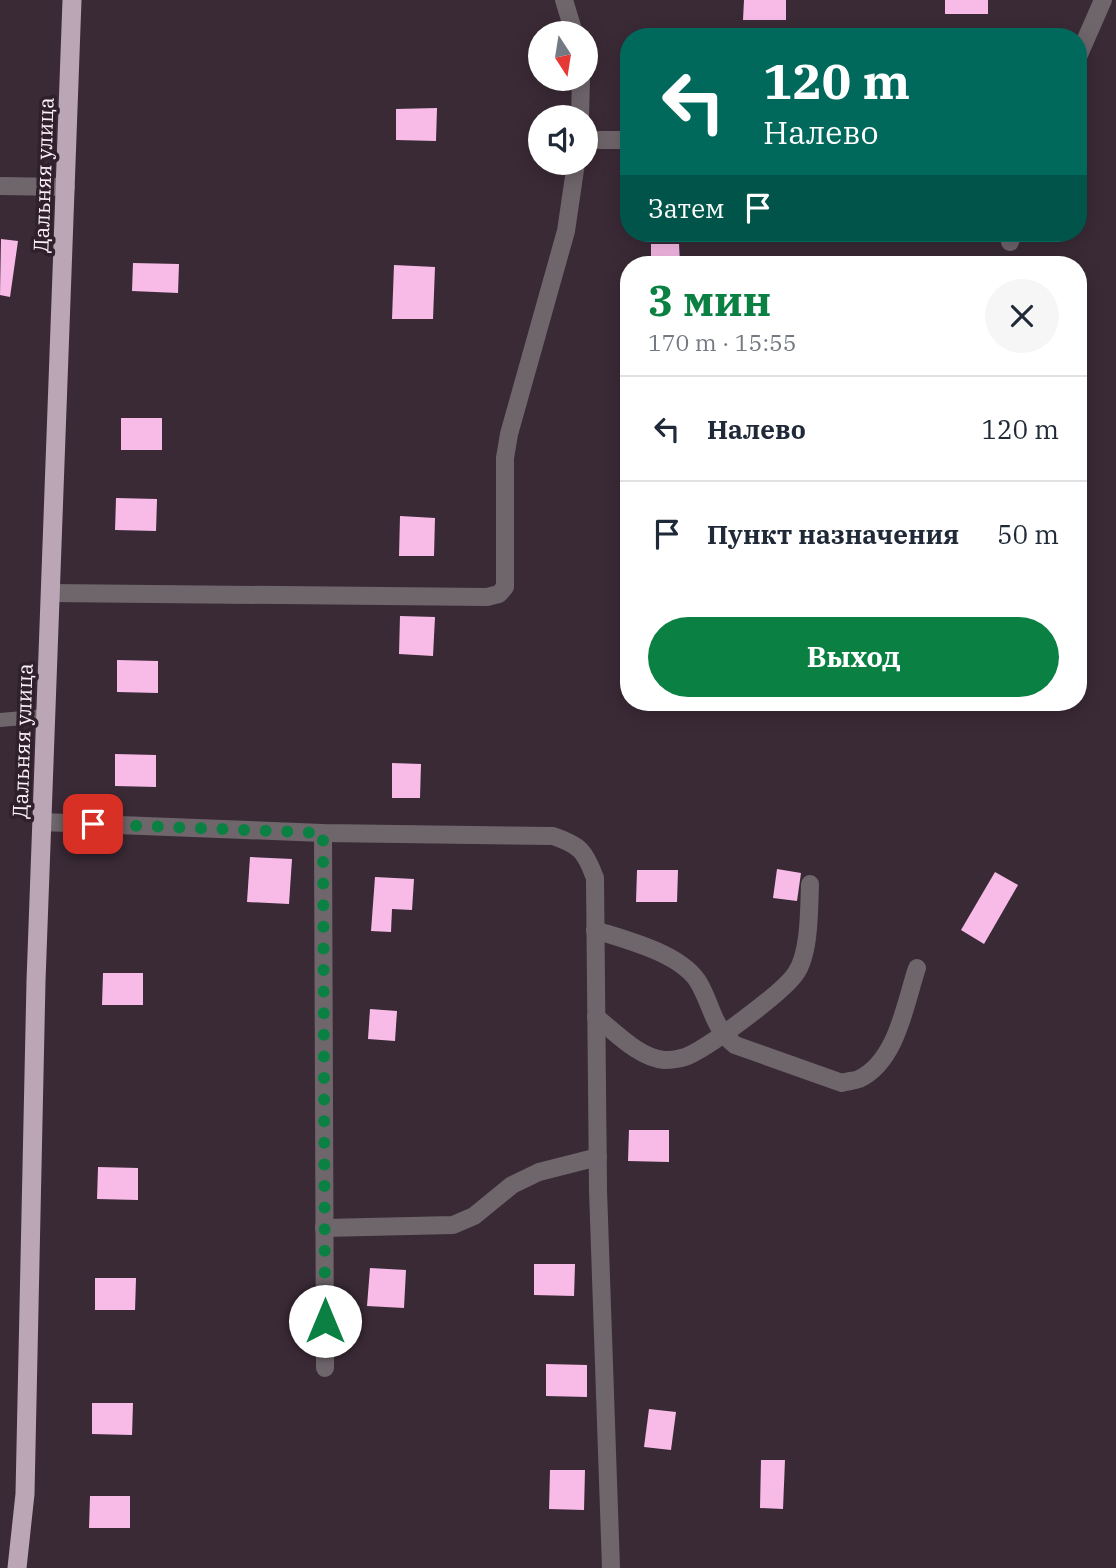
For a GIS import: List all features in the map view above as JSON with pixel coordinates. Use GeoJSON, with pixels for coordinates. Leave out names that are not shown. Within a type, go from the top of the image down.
{"type":"FeatureCollection","features":[{"type":"Feature","properties":{"kind":"highway","name":"Дальняя улица"},"geometry":{"type":"LineString","coordinates":[[18,1568],[25,1494],[41,822],[72,0]]}},
{"type":"Feature","properties":{"kind":"street"},"geometry":{"type":"LineString","coordinates":[[564,0],[570,21]]}},
{"type":"Feature","properties":{"kind":"street"},"geometry":{"type":"LineString","coordinates":[[1087,36],[1103,0]]}},
{"type":"Feature","properties":{"kind":"street"},"geometry":{"type":"LineString","coordinates":[[598,140],[620,140]]}},
{"type":"Feature","properties":{"kind":"street"},"geometry":{"type":"LineString","coordinates":[[50,593],[488,597],[499,594],[505,587],[505,458],[509,434],[566,231],[574,175]]}},
{"type":"Feature","properties":{"kind":"street"},"geometry":{"type":"LineString","coordinates":[[0,186],[66,187]]}},
{"type":"Feature","properties":{"kind":"street"},"geometry":{"type":"LineString","coordinates":[[41,822],[323,833],[553,836],[586,853],[595,878],[598,1157],[611,1568]]}},
{"type":"Feature","properties":{"kind":"street"},"geometry":{"type":"LineString","coordinates":[[323,833],[325,1368]]}},
{"type":"Feature","properties":{"kind":"street"},"geometry":{"type":"LineString","coordinates":[[596,1017],[646,1056],[664,1060],[684,1057],[709,1045],[774,996],[797,973],[807,933],[810,884]]}},
{"type":"Feature","properties":{"kind":"street"},"geometry":{"type":"LineString","coordinates":[[595,930],[642,945],[685,967],[699,982],[721,1034],[735,1045],[842,1083],[859,1079],[885,1055],[895,1034],[917,968]]}},
{"type":"Feature","properties":{"kind":"street"},"geometry":{"type":"LineString","coordinates":[[324,1228],[453,1226],[474,1216],[512,1185],[538,1172],[598,1157]]}},
{"type":"Feature","properties":{"kind":"lane"},"geometry":{"type":"LineString","coordinates":[[0,719],[46,716]]}},
{"type":"Feature","properties":{"kind":"building"},"geometry":{"type":"Polygon","coordinates":[[[744,0],[786,0],[786,20],[743,20],[744,0]]]}},
{"type":"Feature","properties":{"kind":"building"},"geometry":{"type":"Polygon","coordinates":[[[945,0],[988,0],[988,14],[945,14],[945,0]]]}},
{"type":"Feature","properties":{"kind":"building"},"geometry":{"type":"Polygon","coordinates":[[[437,108],[436,141],[396,140],[396,109],[437,108]]]}},
{"type":"Feature","properties":{"kind":"building"},"geometry":{"type":"Polygon","coordinates":[[[1,239],[18,241],[10,297],[0,295],[1,239]]]}},
{"type":"Feature","properties":{"kind":"building"},"geometry":{"type":"Polygon","coordinates":[[[651,244],[679,244],[680,256],[651,256],[651,244]]]}},
{"type":"Feature","properties":{"kind":"building"},"geometry":{"type":"Polygon","coordinates":[[[133,263],[179,264],[178,293],[132,291],[133,263]]]}},
{"type":"Feature","properties":{"kind":"building"},"geometry":{"type":"Polygon","coordinates":[[[394,265],[435,267],[433,319],[392,319],[394,265]]]}},
{"type":"Feature","properties":{"kind":"building"},"geometry":{"type":"Polygon","coordinates":[[[121,418],[162,418],[162,450],[121,450],[121,418]]]}},
{"type":"Feature","properties":{"kind":"building"},"geometry":{"type":"Polygon","coordinates":[[[116,498],[157,499],[156,531],[115,530],[116,498]]]}},
{"type":"Feature","properties":{"kind":"building"},"geometry":{"type":"Polygon","coordinates":[[[400,516],[435,518],[434,556],[399,556],[400,516]]]}},
{"type":"Feature","properties":{"kind":"building"},"geometry":{"type":"Polygon","coordinates":[[[400,616],[435,617],[433,656],[399,654],[400,616]]]}},
{"type":"Feature","properties":{"kind":"building"},"geometry":{"type":"Polygon","coordinates":[[[117,660],[158,661],[158,693],[117,692],[117,660]]]}},
{"type":"Feature","properties":{"kind":"building"},"geometry":{"type":"Polygon","coordinates":[[[115,754],[156,755],[156,787],[115,786],[115,754]]]}},
{"type":"Feature","properties":{"kind":"building"},"geometry":{"type":"Polygon","coordinates":[[[392,763],[421,764],[420,798],[392,798],[392,763]]]}},
{"type":"Feature","properties":{"kind":"building"},"geometry":{"type":"Polygon","coordinates":[[[250,857],[292,859],[289,904],[247,902],[250,857]]]}},
{"type":"Feature","properties":{"kind":"building"},"geometry":{"type":"Polygon","coordinates":[[[777,869],[801,873],[797,901],[773,898],[777,869]]]}},
{"type":"Feature","properties":{"kind":"building"},"geometry":{"type":"Polygon","coordinates":[[[637,870],[678,870],[677,902],[636,902],[637,870]]]}},
{"type":"Feature","properties":{"kind":"building"},"geometry":{"type":"Polygon","coordinates":[[[995,872],[1018,885],[984,944],[961,930],[995,872]]]}},
{"type":"Feature","properties":{"kind":"building"},"geometry":{"type":"Polygon","coordinates":[[[375,877],[414,879],[412,910],[392,909],[391,932],[371,931],[375,877]]]}},
{"type":"Feature","properties":{"kind":"building"},"geometry":{"type":"Polygon","coordinates":[[[103,973],[143,973],[143,1005],[102,1005],[103,973]]]}},
{"type":"Feature","properties":{"kind":"building"},"geometry":{"type":"Polygon","coordinates":[[[370,1009],[397,1011],[395,1041],[368,1039],[370,1009]]]}},
{"type":"Feature","properties":{"kind":"building"},"geometry":{"type":"Polygon","coordinates":[[[629,1130],[669,1130],[669,1162],[628,1161],[629,1130]]]}},
{"type":"Feature","properties":{"kind":"building"},"geometry":{"type":"Polygon","coordinates":[[[98,1167],[138,1168],[138,1200],[97,1199],[98,1167]]]}},
{"type":"Feature","properties":{"kind":"building"},"geometry":{"type":"Polygon","coordinates":[[[534,1264],[575,1264],[574,1296],[534,1295],[534,1264]]]}},
{"type":"Feature","properties":{"kind":"building"},"geometry":{"type":"Polygon","coordinates":[[[370,1268],[406,1270],[404,1308],[367,1306],[370,1268]]]}},
{"type":"Feature","properties":{"kind":"building"},"geometry":{"type":"Polygon","coordinates":[[[95,1278],[136,1278],[135,1310],[95,1310],[95,1278]]]}},
{"type":"Feature","properties":{"kind":"building"},"geometry":{"type":"Polygon","coordinates":[[[546,1364],[587,1365],[587,1397],[546,1396],[546,1364]]]}},
{"type":"Feature","properties":{"kind":"building"},"geometry":{"type":"Polygon","coordinates":[[[92,1403],[133,1403],[132,1435],[92,1434],[92,1403]]]}},
{"type":"Feature","properties":{"kind":"building"},"geometry":{"type":"Polygon","coordinates":[[[649,1409],[676,1412],[671,1450],[644,1447],[649,1409]]]}},
{"type":"Feature","properties":{"kind":"building"},"geometry":{"type":"Polygon","coordinates":[[[761,1460],[785,1460],[783,1509],[760,1508],[761,1460]]]}},
{"type":"Feature","properties":{"kind":"building"},"geometry":{"type":"Polygon","coordinates":[[[550,1470],[585,1470],[584,1510],[549,1509],[550,1470]]]}},
{"type":"Feature","properties":{"kind":"building"},"geometry":{"type":"Polygon","coordinates":[[[90,1496],[130,1496],[130,1528],[89,1528],[90,1496]]]}},
{"type":"Feature","properties":{"kind":"route"},"geometry":{"type":"LineString","coordinates":[[93,824],[323,833],[325,1321]]}}]}
